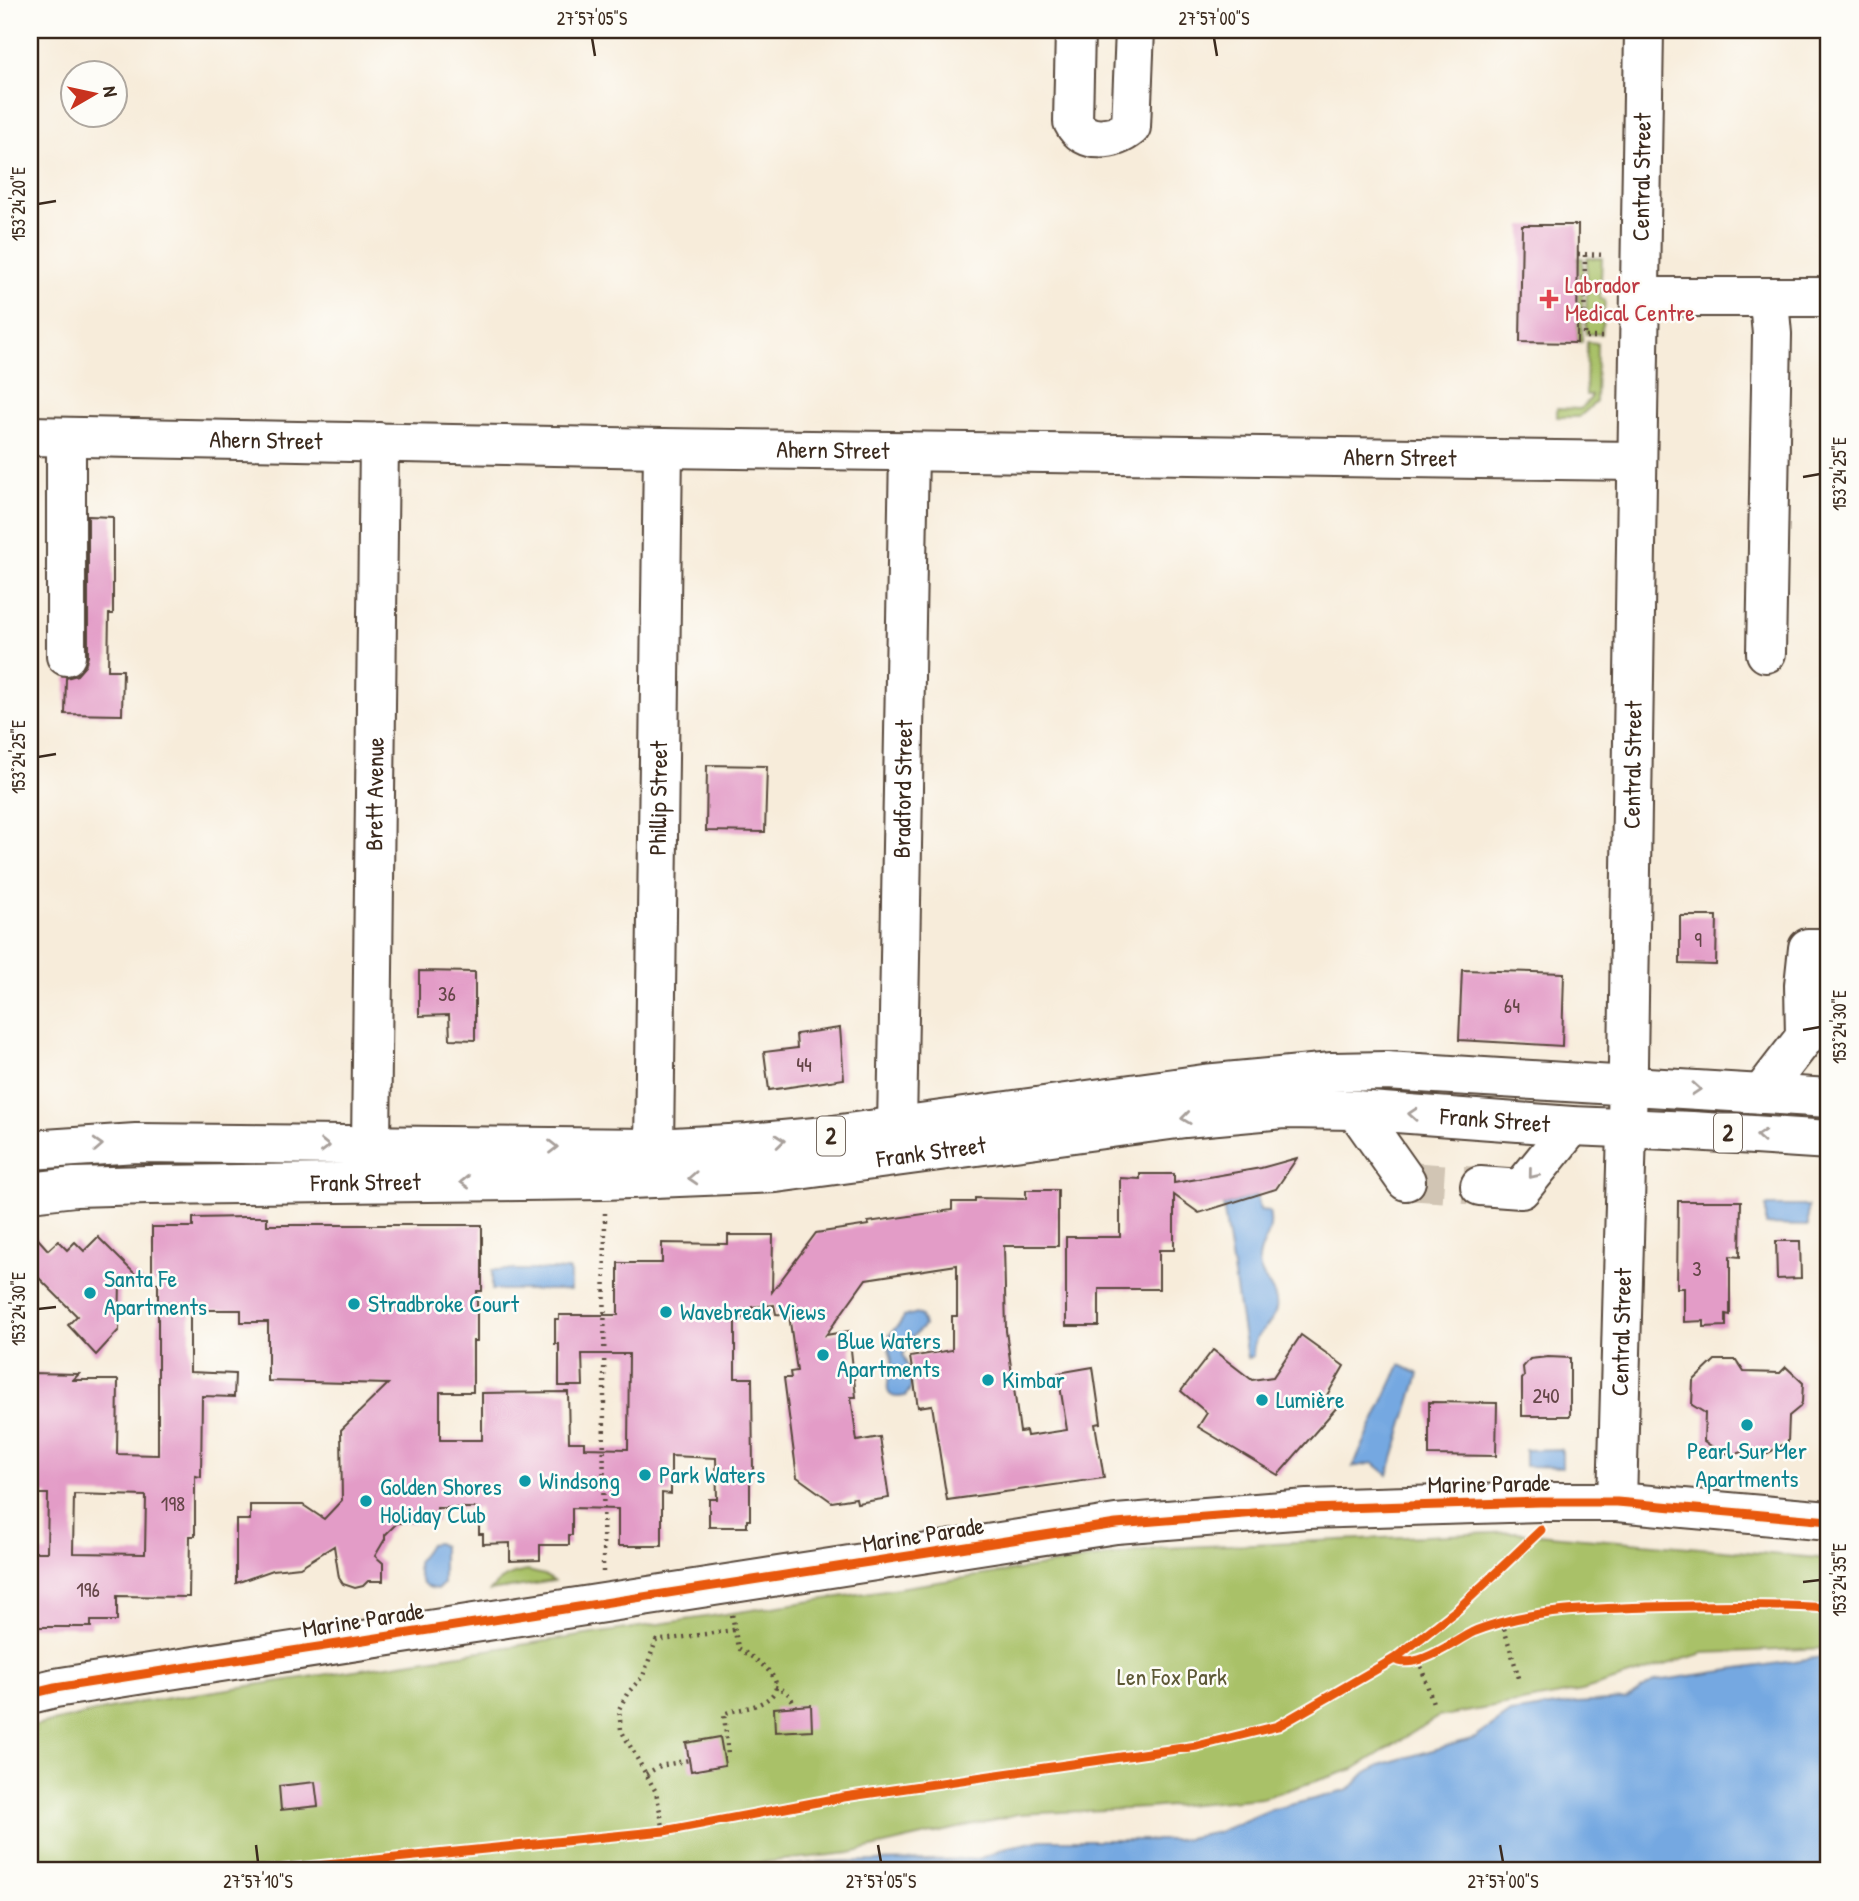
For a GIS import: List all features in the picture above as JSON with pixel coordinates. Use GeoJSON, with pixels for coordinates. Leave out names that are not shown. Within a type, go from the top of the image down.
{"type":"FeatureCollection","features":[{"type":"Feature","properties":{"kind":"main road"},"geometry":{"type":"LineString","coordinates":[[1075,30],[1073,122],[1077,131],[1089,137],[1104,138],[1120,136],[1132,127],[1135,30]]}},
{"type":"Feature","properties":{"kind":"main road","name":"Central Street"},"geometry":{"type":"LineString","coordinates":[[1617,1502],[1628,1129],[1644,30]]}},
{"type":"Feature","properties":{"kind":"main road"},"geometry":{"type":"LineString","coordinates":[[1641,297],[1829,298]]}},
{"type":"Feature","properties":{"kind":"main road"},"geometry":{"type":"LineString","coordinates":[[1763,297],[1770,312],[1772,334],[1766,653]]}},
{"type":"Feature","properties":{"kind":"main road"},"geometry":{"type":"LineString","coordinates":[[48,436],[66,656]]}},
{"type":"Feature","properties":{"kind":"main road","name":"Ahern Street"},"geometry":{"type":"LineString","coordinates":[[48,436],[909,452],[1637,461]]}},
{"type":"Feature","properties":{"kind":"main road","name":"Brett Avenue"},"geometry":{"type":"LineString","coordinates":[[371,1146],[379,442]]}},
{"type":"Feature","properties":{"kind":"main road","name":"Phillip Street"},"geometry":{"type":"LineString","coordinates":[[654,1148],[663,448]]}},
{"type":"Feature","properties":{"kind":"main road","name":"Bradford Street"},"geometry":{"type":"LineString","coordinates":[[897,1127],[909,452]]}},
{"type":"Feature","properties":{"kind":"main road"},"geometry":{"type":"LineString","coordinates":[[1761,1094],[1805,1037],[1804,985],[1808,948],[1829,948]]}},
{"type":"Feature","properties":{"kind":"main road","name":"Frank Street"},"geometry":{"type":"LineString","coordinates":[[30,1150],[136,1143],[654,1148],[748,1143],[897,1127],[1204,1084],[1332,1072],[1386,1071],[1829,1098]]}},
{"type":"Feature","properties":{"kind":"main road","name":"Frank Street"},"geometry":{"type":"LineString","coordinates":[[30,1192],[75,1187],[148,1185],[687,1179],[776,1173],[1236,1112],[1284,1109],[1356,1110],[1572,1126],[1829,1140]]}},
{"type":"Feature","properties":{"kind":"main road"},"geometry":{"type":"LineString","coordinates":[[1356,1110],[1406,1181]]}},
{"type":"Feature","properties":{"kind":"main road"},"geometry":{"type":"LineString","coordinates":[[1480,1186],[1521,1189],[1572,1126]]}},
{"type":"Feature","properties":{"kind":"main road","name":"Marine Parade"},"geometry":{"type":"LineString","coordinates":[[30,1695],[55,1688],[169,1670],[1116,1524],[1307,1508],[1541,1502],[1617,1502],[1829,1521]]}},
{"type":"Feature","properties":{"kind":"path"},"geometry":{"type":"LineString","coordinates":[[1578,254],[1605,255]]}},
{"type":"Feature","properties":{"kind":"path"},"geometry":{"type":"LineString","coordinates":[[1585,254],[1584,337],[1604,337]]}},
{"type":"Feature","properties":{"kind":"path"},"geometry":{"type":"LineString","coordinates":[[603,1581],[605,1180]]}},
{"type":"Feature","properties":{"kind":"path"},"geometry":{"type":"LineString","coordinates":[[1513,1620],[1497,1624],[1519,1678]]}},
{"type":"Feature","properties":{"kind":"path"},"geometry":{"type":"LineString","coordinates":[[664,1831],[656,1792],[621,1730],[619,1709],[627,1694],[643,1676],[656,1641],[734,1630],[738,1648],[770,1670],[775,1687],[765,1701],[724,1714],[728,1755],[723,1756]]}},
{"type":"Feature","properties":{"kind":"path"},"geometry":{"type":"LineString","coordinates":[[1418,1659],[1434,1706]]}},
{"type":"Feature","properties":{"kind":"path"},"geometry":{"type":"LineString","coordinates":[[775,1687],[785,1690],[795,1706]]}},
{"type":"Feature","properties":{"kind":"path"},"geometry":{"type":"LineString","coordinates":[[646,1773],[660,1766],[689,1760]]}},
{"type":"Feature","properties":{"kind":"path"},"geometry":{"type":"LineString","coordinates":[[650,1833],[677,1829]]}},
{"type":"Feature","properties":{"kind":"green space"},"geometry":{"type":"Polygon","coordinates":[[[1578,258],[1583,258],[1582,342],[1577,342],[1578,258]]]}},
{"type":"Feature","properties":{"kind":"green space"},"geometry":{"type":"Polygon","coordinates":[[[1587,258],[1602,258],[1600,299],[1605,300],[1601,334],[1586,334],[1587,258]]]}},
{"type":"Feature","properties":{"kind":"green space"},"geometry":{"type":"Polygon","coordinates":[[[1587,342],[1597,343],[1596,402],[1579,417],[1557,417],[1557,408],[1580,409],[1591,398],[1591,395],[1586,395],[1587,342]]]}},
{"type":"Feature","properties":{"kind":"green space","name":"Len Fox Park"},"geometry":{"type":"Polygon","coordinates":[[[1514,1532],[1829,1559],[1829,1648],[1703,1653],[1582,1691],[1438,1717],[1354,1769],[1262,1798],[1148,1808],[1018,1814],[850,1853],[680,1871],[30,1871],[30,1727],[136,1703],[1163,1548],[1514,1532]]]}},
{"type":"Feature","properties":{"kind":"green space"},"geometry":{"type":"Polygon","coordinates":[[[528,1571],[554,1581],[490,1591],[507,1577],[528,1571]]]}},
{"type":"Feature","properties":{"kind":"water"},"geometry":{"type":"Polygon","coordinates":[[[1257,1195],[1260,1210],[1269,1211],[1270,1220],[1270,1228],[1259,1256],[1260,1269],[1275,1296],[1276,1309],[1271,1321],[1256,1340],[1253,1357],[1247,1358],[1223,1206],[1257,1195]]]}},
{"type":"Feature","properties":{"kind":"water"},"geometry":{"type":"Polygon","coordinates":[[[1766,1206],[1808,1206],[1808,1226],[1766,1225],[1766,1206]]]}},
{"type":"Feature","properties":{"kind":"water"},"geometry":{"type":"Polygon","coordinates":[[[492,1270],[570,1270],[570,1290],[492,1290],[492,1270]]]}},
{"type":"Feature","properties":{"kind":"water"},"geometry":{"type":"Polygon","coordinates":[[[917,1313],[924,1326],[911,1338],[903,1355],[911,1376],[911,1386],[905,1396],[896,1397],[888,1391],[892,1361],[888,1339],[903,1317],[917,1313]]]}},
{"type":"Feature","properties":{"kind":"water"},"geometry":{"type":"Polygon","coordinates":[[[1400,1365],[1419,1374],[1388,1475],[1373,1463],[1353,1467],[1400,1365]]]}},
{"type":"Feature","properties":{"kind":"water"},"geometry":{"type":"Polygon","coordinates":[[[1562,1449],[1562,1467],[1525,1466],[1525,1450],[1562,1449]]]}},
{"type":"Feature","properties":{"kind":"water"},"geometry":{"type":"Polygon","coordinates":[[[437,1543],[443,1546],[443,1584],[438,1589],[428,1587],[422,1582],[417,1563],[429,1544],[437,1543]]]}},
{"type":"Feature","properties":{"kind":"water"},"geometry":{"type":"Polygon","coordinates":[[[1829,1656],[1829,1871],[742,1871],[821,1862],[980,1859],[1004,1848],[1042,1840],[1176,1840],[1218,1832],[1270,1810],[1349,1790],[1364,1774],[1380,1765],[1475,1738],[1511,1713],[1576,1703],[1625,1700],[1655,1681],[1829,1656]]]}},
{"type":"Feature","properties":{"kind":"building","name":"Labrador Medical Centre"},"geometry":{"type":"Polygon","coordinates":[[[1522,225],[1578,225],[1577,343],[1520,342],[1522,225]]]}},
{"type":"Feature","properties":{"kind":"building"},"geometry":{"type":"Polygon","coordinates":[[[88,516],[113,517],[113,614],[109,614],[108,670],[123,670],[122,715],[65,714],[66,678],[77,675],[85,666],[88,656],[88,516]]]}},
{"type":"Feature","properties":{"kind":"building"},"geometry":{"type":"Polygon","coordinates":[[[707,765],[767,766],[765,832],[706,831],[707,765]]]}},
{"type":"Feature","properties":{"kind":"building"},"geometry":{"type":"Polygon","coordinates":[[[1680,916],[1717,916],[1716,965],[1680,964],[1680,916]]]}},
{"type":"Feature","properties":{"kind":"building"},"geometry":{"type":"Polygon","coordinates":[[[1462,970],[1564,973],[1562,1046],[1459,1040],[1462,970]]]}},
{"type":"Feature","properties":{"kind":"building"},"geometry":{"type":"Polygon","coordinates":[[[1828,970],[1829,1025],[1827,1025],[1828,970]]]}},
{"type":"Feature","properties":{"kind":"building"},"geometry":{"type":"Polygon","coordinates":[[[419,971],[475,972],[475,1040],[450,1039],[449,1015],[419,1016],[419,971]]]}},
{"type":"Feature","properties":{"kind":"building"},"geometry":{"type":"Polygon","coordinates":[[[840,1028],[844,1079],[769,1090],[764,1052],[797,1048],[796,1034],[840,1028]]]}},
{"type":"Feature","properties":{"kind":"building"},"geometry":{"type":"Polygon","coordinates":[[[1297,1158],[1276,1189],[1199,1213],[1174,1195],[1174,1250],[1159,1250],[1159,1289],[1099,1289],[1099,1326],[1066,1326],[1066,1237],[1120,1237],[1120,1178],[1140,1179],[1140,1174],[1174,1174],[1174,1183],[1261,1168],[1297,1158]]]}},
{"type":"Feature","properties":{"kind":"building"},"geometry":{"type":"Polygon","coordinates":[[[1026,1190],[1058,1190],[1058,1246],[1004,1246],[1006,1331],[1020,1432],[1026,1431],[1027,1436],[1067,1430],[1058,1373],[1093,1367],[1101,1423],[1095,1424],[1104,1478],[947,1500],[932,1405],[918,1407],[910,1357],[952,1350],[952,1316],[957,1316],[957,1265],[866,1279],[826,1335],[849,1331],[856,1397],[851,1397],[857,1441],[880,1437],[889,1498],[857,1503],[856,1498],[832,1502],[797,1477],[784,1378],[791,1378],[790,1372],[797,1371],[789,1315],[776,1314],[774,1305],[752,1307],[752,1314],[735,1318],[735,1378],[752,1378],[753,1473],[750,1473],[750,1520],[747,1520],[747,1527],[709,1527],[709,1499],[717,1499],[716,1458],[671,1456],[671,1494],[662,1493],[662,1546],[618,1546],[618,1509],[572,1508],[572,1535],[569,1535],[569,1545],[540,1545],[540,1560],[510,1561],[510,1543],[483,1544],[483,1534],[479,1534],[479,1508],[437,1508],[437,1522],[397,1523],[385,1535],[375,1556],[383,1563],[383,1581],[368,1581],[355,1588],[343,1584],[339,1578],[334,1546],[300,1567],[273,1570],[236,1583],[236,1520],[250,1520],[250,1505],[303,1505],[324,1519],[342,1500],[341,1430],[388,1384],[268,1381],[268,1322],[241,1322],[241,1310],[190,1310],[190,1372],[235,1374],[234,1397],[202,1396],[201,1477],[195,1476],[195,1536],[190,1536],[189,1597],[117,1596],[117,1621],[91,1621],[91,1627],[30,1627],[30,1552],[47,1552],[48,1494],[30,1494],[30,1373],[79,1374],[73,1380],[118,1380],[117,1454],[158,1455],[158,1283],[152,1283],[152,1227],[193,1227],[193,1218],[245,1217],[267,1217],[267,1225],[482,1225],[482,1291],[477,1291],[473,1392],[440,1392],[440,1440],[482,1440],[482,1393],[568,1392],[569,1442],[584,1442],[584,1448],[628,1449],[629,1354],[582,1354],[583,1386],[559,1386],[559,1344],[555,1344],[555,1319],[559,1319],[559,1315],[618,1315],[618,1263],[662,1263],[662,1243],[728,1244],[728,1235],[773,1235],[772,1292],[816,1233],[869,1225],[868,1222],[952,1210],[952,1202],[975,1202],[975,1198],[1026,1199],[1026,1190]],[[74,1494],[73,1553],[145,1554],[146,1496],[74,1494]]]}},
{"type":"Feature","properties":{"kind":"building"},"geometry":{"type":"Polygon","coordinates":[[[1678,1201],[1741,1201],[1740,1257],[1730,1256],[1730,1315],[1726,1314],[1726,1326],[1704,1327],[1704,1321],[1684,1322],[1684,1288],[1677,1288],[1678,1201]]]}},
{"type":"Feature","properties":{"kind":"building","name":"Santa Fe Apartments"},"geometry":{"type":"Polygon","coordinates":[[[30,1230],[48,1250],[58,1241],[67,1250],[75,1242],[84,1251],[98,1237],[144,1283],[120,1282],[119,1330],[96,1355],[68,1325],[77,1316],[30,1269],[30,1230]]]}},
{"type":"Feature","properties":{"kind":"building"},"geometry":{"type":"Polygon","coordinates":[[[1776,1241],[1800,1241],[1801,1278],[1777,1279],[1776,1241]]]}},
{"type":"Feature","properties":{"kind":"building","name":"Lumière"},"geometry":{"type":"Polygon","coordinates":[[[1301,1335],[1344,1366],[1327,1395],[1338,1406],[1278,1475],[1198,1427],[1207,1413],[1181,1391],[1213,1350],[1252,1380],[1273,1377],[1301,1335]]]}},
{"type":"Feature","properties":{"kind":"building"},"geometry":{"type":"Polygon","coordinates":[[[1570,1358],[1570,1416],[1522,1416],[1523,1367],[1530,1359],[1570,1358]]]}},
{"type":"Feature","properties":{"kind":"building","name":"Pearl Sur Mer Apartments"},"geometry":{"type":"Polygon","coordinates":[[[1715,1360],[1736,1360],[1744,1372],[1780,1373],[1786,1367],[1803,1383],[1800,1407],[1789,1416],[1788,1442],[1761,1455],[1746,1451],[1732,1455],[1717,1450],[1704,1441],[1705,1413],[1692,1405],[1693,1381],[1715,1360]]]}},
{"type":"Feature","properties":{"kind":"building"},"geometry":{"type":"Polygon","coordinates":[[[1429,1402],[1497,1403],[1496,1456],[1429,1455],[1429,1402]]]}},
{"type":"Feature","properties":{"kind":"building"},"geometry":{"type":"Polygon","coordinates":[[[811,1705],[812,1730],[775,1732],[774,1708],[811,1705]]]}},
{"type":"Feature","properties":{"kind":"building"},"geometry":{"type":"Polygon","coordinates":[[[720,1737],[725,1765],[691,1771],[686,1743],[720,1737]]]}},
{"type":"Feature","properties":{"kind":"building"},"geometry":{"type":"Polygon","coordinates":[[[315,1782],[318,1806],[281,1810],[279,1786],[315,1782]]]}},
{"type":"Feature","properties":{"kind":"tunnel"},"geometry":{"type":"LineString","coordinates":[[1406,1181],[1480,1186]]}},
{"type":"Feature","properties":{"kind":"cycle path"},"geometry":{"type":"LineString","coordinates":[[30,1694],[169,1670],[1116,1524],[1307,1509],[1540,1502],[1617,1502],[1829,1521]]}},
{"type":"Feature","properties":{"kind":"cycle path"},"geometry":{"type":"LineString","coordinates":[[266,1871],[664,1831],[844,1797],[1197,1746],[1278,1726],[1394,1659],[1458,1609],[1541,1530]]}},
{"type":"Feature","properties":{"kind":"cycle path"},"geometry":{"type":"LineString","coordinates":[[1394,1659],[1413,1661],[1484,1628],[1556,1612],[1715,1605],[1829,1608]]}},
{"type":"Feature","properties":{"kind":"place","name":"Labrador Medical Centre"},"geometry":{"type":"Point","coordinates":[1549,299]}},
{"type":"Feature","properties":{"kind":"place","name":"Santa Fe Apartments"},"geometry":{"type":"Point","coordinates":[90,1293]}},
{"type":"Feature","properties":{"kind":"place","name":"Stradbroke Court"},"geometry":{"type":"Point","coordinates":[354,1304]}},
{"type":"Feature","properties":{"kind":"place","name":"Wavebreak Views"},"geometry":{"type":"Point","coordinates":[666,1312]}},
{"type":"Feature","properties":{"kind":"place","name":"Blue Waters Apartments"},"geometry":{"type":"Point","coordinates":[823,1355]}},
{"type":"Feature","properties":{"kind":"place","name":"Kimbar"},"geometry":{"type":"Point","coordinates":[988,1380]}},
{"type":"Feature","properties":{"kind":"place","name":"Lumière"},"geometry":{"type":"Point","coordinates":[1262,1400]}},
{"type":"Feature","properties":{"kind":"place","name":"Pearl Sur Mer Apartments"},"geometry":{"type":"Point","coordinates":[1747,1425]}},
{"type":"Feature","properties":{"kind":"place","name":"Park Waters"},"geometry":{"type":"Point","coordinates":[645,1475]}},
{"type":"Feature","properties":{"kind":"place","name":"Windsong"},"geometry":{"type":"Point","coordinates":[525,1481]}},
{"type":"Feature","properties":{"kind":"place","name":"Golden Shores Holiday Club"},"geometry":{"type":"Point","coordinates":[366,1501]}}]}
